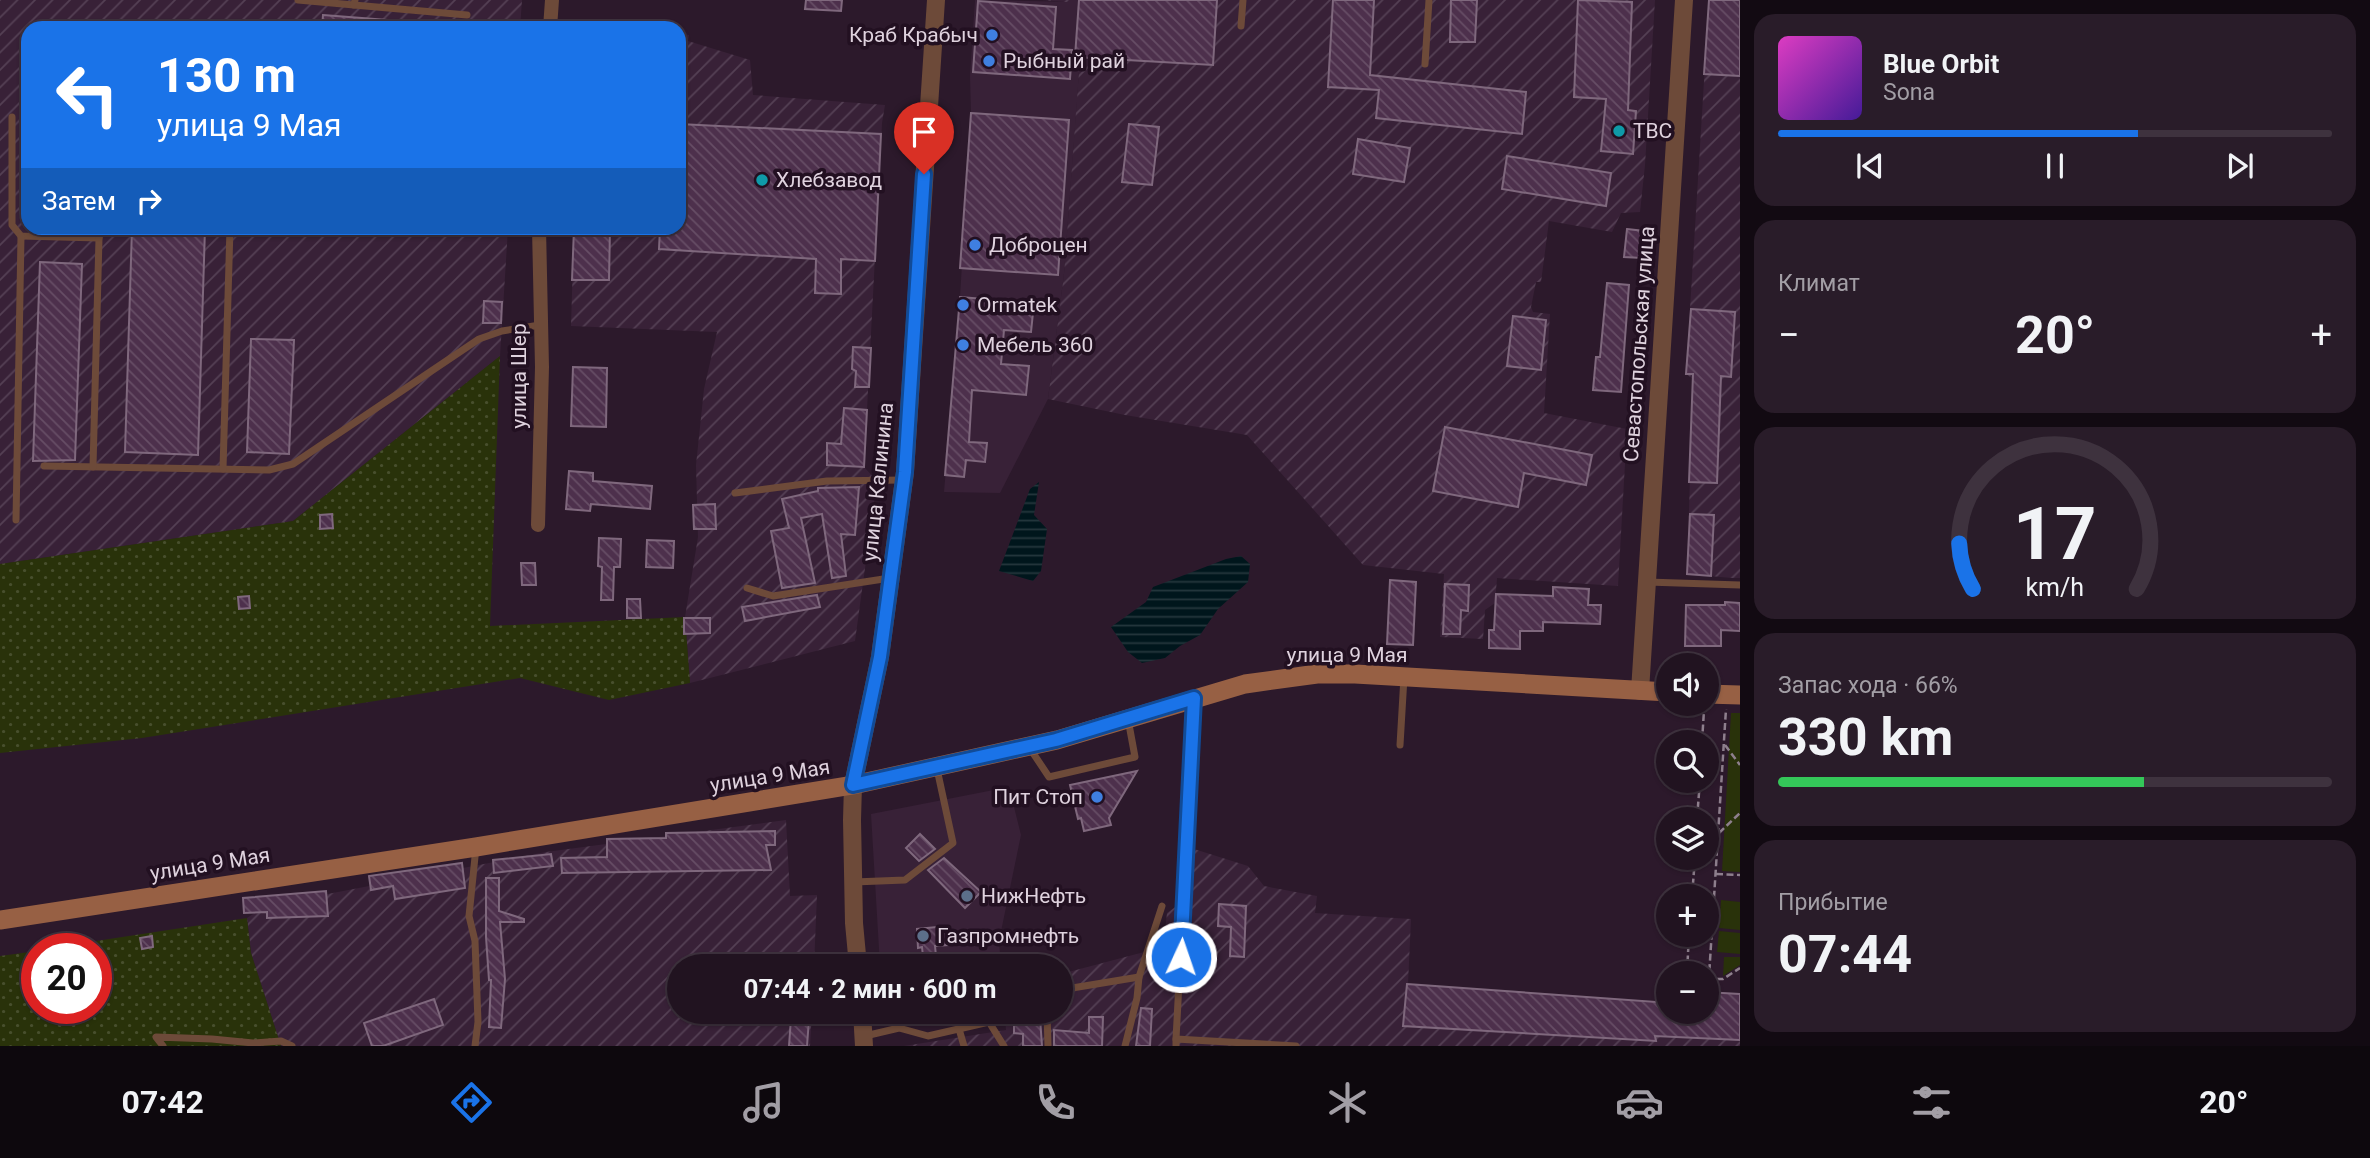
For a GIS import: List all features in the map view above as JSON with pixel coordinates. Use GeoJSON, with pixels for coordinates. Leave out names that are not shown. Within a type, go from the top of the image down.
{"type":"FeatureCollection","features":[{"type":"Feature","properties":{"kind":"main road","name":"улица 9 Мая"},"geometry":{"type":"LineString","coordinates":[[0,920],[476,847],[853,785],[1029,747],[1194,698],[1278,678],[1317,674],[1404,676],[1620,695],[1656,692]]}},
{"type":"Feature","properties":{"kind":"main road"},"geometry":{"type":"LineString","coordinates":[[1719,694],[1740,695]]}},
{"type":"Feature","properties":{"kind":"street"},"geometry":{"type":"LineString","coordinates":[[550,21],[552,0]]}},
{"type":"Feature","properties":{"kind":"street","name":"улица Калинина"},"geometry":{"type":"LineString","coordinates":[[857,954],[853,882],[853,785],[880,657],[904,480],[936,0]]}},
{"type":"Feature","properties":{"kind":"street","name":"Севастопольская улица"},"geometry":{"type":"LineString","coordinates":[[1640,691],[1684,0]]}},
{"type":"Feature","properties":{"kind":"street","name":"улица Шер"},"geometry":{"type":"LineString","coordinates":[[538,525],[542,367],[539,235]]}},
{"type":"Feature","properties":{"kind":"lane"},"geometry":{"type":"LineString","coordinates":[[298,0],[467,15]]}},
{"type":"Feature","properties":{"kind":"lane"},"geometry":{"type":"LineString","coordinates":[[1241,26],[1242,0]]}},
{"type":"Feature","properties":{"kind":"lane"},"geometry":{"type":"LineString","coordinates":[[1425,64],[1429,0]]}},
{"type":"Feature","properties":{"kind":"lane"},"geometry":{"type":"LineString","coordinates":[[12,117],[12,225],[21,236],[16,520]]}},
{"type":"Feature","properties":{"kind":"lane"},"geometry":{"type":"LineString","coordinates":[[93,467],[100,235]]}},
{"type":"Feature","properties":{"kind":"lane"},"geometry":{"type":"LineString","coordinates":[[223,469],[230,235]]}},
{"type":"Feature","properties":{"kind":"lane"},"geometry":{"type":"LineString","coordinates":[[21,236],[99,238]]}},
{"type":"Feature","properties":{"kind":"lane"},"geometry":{"type":"LineString","coordinates":[[44,466],[270,470],[293,464],[479,339],[502,331],[540,325]]}},
{"type":"Feature","properties":{"kind":"lane"},"geometry":{"type":"LineString","coordinates":[[735,493],[827,481],[904,480]]}},
{"type":"Feature","properties":{"kind":"lane"},"geometry":{"type":"LineString","coordinates":[[747,588],[773,596],[890,578]]}},
{"type":"Feature","properties":{"kind":"lane"},"geometry":{"type":"LineString","coordinates":[[1646,582],[1740,585]]}},
{"type":"Feature","properties":{"kind":"lane"},"geometry":{"type":"LineString","coordinates":[[1400,745],[1404,676]]}},
{"type":"Feature","properties":{"kind":"lane"},"geometry":{"type":"LineString","coordinates":[[1194,698],[1176,1042],[1296,1046]]}},
{"type":"Feature","properties":{"kind":"lane"},"geometry":{"type":"LineString","coordinates":[[1029,747],[1049,777],[1135,757],[1128,719]]}},
{"type":"Feature","properties":{"kind":"lane"},"geometry":{"type":"LineString","coordinates":[[853,882],[905,880],[953,843],[936,768]]}},
{"type":"Feature","properties":{"kind":"lane"},"geometry":{"type":"LineString","coordinates":[[475,1046],[478,1022],[475,941],[469,916],[476,847]]}},
{"type":"Feature","properties":{"kind":"lane"},"geometry":{"type":"LineString","coordinates":[[1125,1046],[1137,998],[1139,977],[1162,906]]}},
{"type":"Feature","properties":{"kind":"lane"},"geometry":{"type":"LineString","coordinates":[[1073,988],[1139,977]]}},
{"type":"Feature","properties":{"kind":"lane"},"geometry":{"type":"LineString","coordinates":[[864,1041],[899,1028],[928,1036],[980,1024]]}},
{"type":"Feature","properties":{"kind":"lane"},"geometry":{"type":"LineString","coordinates":[[990,1024],[1004,1046]]}},
{"type":"Feature","properties":{"kind":"lane"},"geometry":{"type":"LineString","coordinates":[[1047,1024],[1048,1046]]}},
{"type":"Feature","properties":{"kind":"lane"},"geometry":{"type":"LineString","coordinates":[[959,1029],[964,1046]]}},
{"type":"Feature","properties":{"kind":"lane"},"geometry":{"type":"LineString","coordinates":[[163,1046],[156,1037],[253,1044],[281,1041],[292,1046]]}},
{"type":"Feature","properties":{"kind":"path"},"geometry":{"type":"LineString","coordinates":[[1719,819],[1726,709]]}},
{"type":"Feature","properties":{"kind":"path"},"geometry":{"type":"LineString","coordinates":[[1724,744],[1740,765]]}},
{"type":"Feature","properties":{"kind":"path"},"geometry":{"type":"LineString","coordinates":[[1719,833],[1740,813]]}},
{"type":"Feature","properties":{"kind":"path"},"geometry":{"type":"LineString","coordinates":[[1709,961],[1716,870]]}},
{"type":"Feature","properties":{"kind":"path"},"geometry":{"type":"LineString","coordinates":[[1716,874],[1740,875]]}},
{"type":"Feature","properties":{"kind":"path"},"geometry":{"type":"LineString","coordinates":[[1719,979],[1740,968]]}},
{"type":"Feature","properties":{"kind":"shaded area"},"geometry":{"type":"Polygon","coordinates":[[[0,0],[522,0],[520,21],[21,21],[21,235],[508,235],[500,356],[293,521],[0,564],[0,0]]]}},
{"type":"Feature","properties":{"kind":"shaded area"},"geometry":{"type":"Polygon","coordinates":[[[975,0],[1078,2],[1075,57],[1080,57],[1077,102],[1064,274],[1048,399],[1000,493],[944,492],[960,297],[975,0]]]}},
{"type":"Feature","properties":{"kind":"shaded area"},"geometry":{"type":"Polygon","coordinates":[[[1042,0],[1655,0],[1640,212],[1621,213],[1612,232],[1549,221],[1541,282],[1536,282],[1531,307],[1533,312],[1550,314],[1544,413],[1627,429],[1618,586],[1497,578],[1495,603],[1485,610],[1483,639],[1440,637],[1444,574],[1363,565],[1247,435],[1048,399],[1064,274],[1080,58],[1075,57],[1078,3],[1042,0]]]}},
{"type":"Feature","properties":{"kind":"shaded area"},"geometry":{"type":"Polygon","coordinates":[[[1709,0],[1740,0],[1740,578],[1687,574],[1693,379],[1686,374],[1709,0]]]}},
{"type":"Feature","properties":{"kind":"shaded area"},"geometry":{"type":"Polygon","coordinates":[[[686,35],[689,35],[688,41],[750,60],[753,95],[885,105],[864,467],[877,481],[855,641],[690,683],[685,617],[698,537],[696,465],[704,389],[717,332],[571,326],[574,235],[686,235],[686,35]]]}},
{"type":"Feature","properties":{"kind":"shaded area"},"geometry":{"type":"Polygon","coordinates":[[[1009,787],[1021,835],[999,941],[1000,954],[879,954],[871,814],[1009,787]]]}},
{"type":"Feature","properties":{"kind":"shaded area"},"geometry":{"type":"Polygon","coordinates":[[[786,820],[790,896],[817,895],[815,954],[667,954],[667,1024],[811,1024],[810,1046],[281,1046],[251,953],[247,918],[265,906],[546,852],[786,820]]]}},
{"type":"Feature","properties":{"kind":"shaded area"},"geometry":{"type":"Polygon","coordinates":[[[1180,848],[1194,849],[1248,866],[1264,886],[1317,896],[1315,913],[1411,919],[1408,984],[1655,1002],[1656,990],[1656,1024],[1719,1024],[1719,993],[1740,994],[1740,1046],[904,1046],[1006,1030],[1006,1024],[1073,1024],[1073,971],[1163,947],[1167,913],[1178,905],[1180,848]]]}},
{"type":"Feature","properties":{"kind":"green space"},"geometry":{"type":"Polygon","coordinates":[[[500,356],[490,626],[685,617],[690,683],[609,700],[520,678],[142,738],[0,753],[0,564],[293,521],[500,356]]]}},
{"type":"Feature","properties":{"kind":"green space"},"geometry":{"type":"Polygon","coordinates":[[[1731,713],[1740,713],[1740,872],[1722,871],[1731,713]]]}},
{"type":"Feature","properties":{"kind":"green space"},"geometry":{"type":"Polygon","coordinates":[[[1721,900],[1740,902],[1740,930],[1719,928],[1721,900]]]}},
{"type":"Feature","properties":{"kind":"green space"},"geometry":{"type":"Polygon","coordinates":[[[247,918],[251,953],[281,1046],[0,1046],[0,956],[21,953],[21,1024],[112,1024],[112,939],[247,918]]]}},
{"type":"Feature","properties":{"kind":"green space"},"geometry":{"type":"Polygon","coordinates":[[[1719,931],[1740,933],[1740,954],[1717,952],[1719,931]]]}},
{"type":"Feature","properties":{"kind":"green space"},"geometry":{"type":"Polygon","coordinates":[[[1724,957],[1740,957],[1740,965],[1723,976],[1724,957]]]}},
{"type":"Feature","properties":{"kind":"water"},"geometry":{"type":"Polygon","coordinates":[[[1039,482],[1034,515],[1047,529],[1041,571],[1033,581],[999,571],[1030,489],[1039,482]]]}},
{"type":"Feature","properties":{"kind":"water"},"geometry":{"type":"Polygon","coordinates":[[[1241,556],[1250,564],[1248,582],[1218,609],[1200,635],[1165,658],[1142,663],[1128,652],[1111,627],[1146,602],[1153,587],[1226,559],[1241,556]]]}},
{"type":"Feature","properties":{"kind":"building"},"geometry":{"type":"Polygon","coordinates":[[[806,0],[842,0],[841,11],[805,9],[806,0]]]}},
{"type":"Feature","properties":{"kind":"building"},"geometry":{"type":"Polygon","coordinates":[[[1079,0],[1217,0],[1213,65],[1075,57],[1079,0]]]}},
{"type":"Feature","properties":{"kind":"building"},"geometry":{"type":"Polygon","coordinates":[[[1333,0],[1374,0],[1370,75],[1526,92],[1522,134],[1376,118],[1379,90],[1328,87],[1333,0]]]}},
{"type":"Feature","properties":{"kind":"building"},"geometry":{"type":"Polygon","coordinates":[[[1451,0],[1477,0],[1475,42],[1450,42],[1451,0]]]}},
{"type":"Feature","properties":{"kind":"building"},"geometry":{"type":"Polygon","coordinates":[[[1578,0],[1632,2],[1628,110],[1636,111],[1633,154],[1601,151],[1606,99],[1574,97],[1578,0]]]}},
{"type":"Feature","properties":{"kind":"building"},"geometry":{"type":"Polygon","coordinates":[[[1709,0],[1740,0],[1740,76],[1704,74],[1709,0]]]}},
{"type":"Feature","properties":{"kind":"building"},"geometry":{"type":"Polygon","coordinates":[[[978,1],[1056,7],[1053,49],[1072,50],[1070,79],[973,72],[978,1]]]}},
{"type":"Feature","properties":{"kind":"building"},"geometry":{"type":"Polygon","coordinates":[[[323,15],[387,20],[387,21],[323,21],[323,15]]]}},
{"type":"Feature","properties":{"kind":"building"},"geometry":{"type":"Polygon","coordinates":[[[971,113],[1069,120],[1058,275],[960,268],[971,113]]]}},
{"type":"Feature","properties":{"kind":"building","name":"Хлебзавод"},"geometry":{"type":"Polygon","coordinates":[[[686,124],[881,134],[875,261],[841,259],[841,294],[815,293],[816,259],[659,249],[660,235],[686,235],[686,124]]]}},
{"type":"Feature","properties":{"kind":"building"},"geometry":{"type":"Polygon","coordinates":[[[1129,124],[1159,127],[1152,185],[1122,182],[1129,124]]]}},
{"type":"Feature","properties":{"kind":"building"},"geometry":{"type":"Polygon","coordinates":[[[1358,139],[1410,148],[1404,182],[1353,174],[1358,139]]]}},
{"type":"Feature","properties":{"kind":"building"},"geometry":{"type":"Polygon","coordinates":[[[1507,156],[1611,173],[1606,206],[1502,189],[1507,156]]]}},
{"type":"Feature","properties":{"kind":"building"},"geometry":{"type":"Polygon","coordinates":[[[1627,229],[1644,231],[1642,258],[1624,257],[1627,229]]]}},
{"type":"Feature","properties":{"kind":"building"},"geometry":{"type":"Polygon","coordinates":[[[132,235],[205,235],[198,455],[125,452],[132,235]]]}},
{"type":"Feature","properties":{"kind":"building"},"geometry":{"type":"Polygon","coordinates":[[[574,235],[610,235],[609,280],[572,280],[574,235]]]}},
{"type":"Feature","properties":{"kind":"building"},"geometry":{"type":"Polygon","coordinates":[[[40,262],[82,264],[75,460],[33,461],[40,262]]]}},
{"type":"Feature","properties":{"kind":"building"},"geometry":{"type":"Polygon","coordinates":[[[1607,283],[1629,285],[1621,392],[1593,390],[1596,357],[1600,357],[1607,283]]]}},
{"type":"Feature","properties":{"kind":"building"},"geometry":{"type":"Polygon","coordinates":[[[960,297],[1034,303],[1031,332],[1004,330],[1001,364],[1029,366],[1026,395],[972,390],[969,442],[987,443],[985,462],[966,460],[964,477],[945,475],[960,297]]]}},
{"type":"Feature","properties":{"kind":"building"},"geometry":{"type":"Polygon","coordinates":[[[484,301],[502,302],[501,323],[483,323],[484,301]]]}},
{"type":"Feature","properties":{"kind":"building"},"geometry":{"type":"Polygon","coordinates":[[[1691,309],[1735,312],[1731,377],[1721,376],[1717,483],[1689,482],[1693,374],[1686,374],[1691,309]]]}},
{"type":"Feature","properties":{"kind":"building"},"geometry":{"type":"Polygon","coordinates":[[[1513,316],[1546,320],[1541,370],[1507,366],[1513,316]]]}},
{"type":"Feature","properties":{"kind":"building"},"geometry":{"type":"Polygon","coordinates":[[[251,339],[294,340],[289,454],[247,452],[251,339]]]}},
{"type":"Feature","properties":{"kind":"building"},"geometry":{"type":"Polygon","coordinates":[[[853,347],[871,348],[869,387],[855,387],[853,347]]]}},
{"type":"Feature","properties":{"kind":"building"},"geometry":{"type":"Polygon","coordinates":[[[573,367],[607,368],[606,427],[571,426],[573,367]]]}},
{"type":"Feature","properties":{"kind":"building"},"geometry":{"type":"Polygon","coordinates":[[[844,408],[867,410],[864,467],[827,465],[827,443],[841,444],[844,408]]]}},
{"type":"Feature","properties":{"kind":"building"},"geometry":{"type":"Polygon","coordinates":[[[1445,427],[1592,455],[1586,485],[1524,473],[1518,507],[1433,491],[1445,427]]]}},
{"type":"Feature","properties":{"kind":"building"},"geometry":{"type":"Polygon","coordinates":[[[569,471],[593,473],[593,481],[652,486],[650,509],[591,504],[590,511],[566,509],[569,471]]]}},
{"type":"Feature","properties":{"kind":"building"},"geometry":{"type":"Polygon","coordinates":[[[859,487],[855,535],[841,534],[846,576],[832,578],[822,514],[801,518],[815,583],[782,588],[771,531],[789,528],[782,499],[818,491],[818,488],[859,487]]]}},
{"type":"Feature","properties":{"kind":"building"},"geometry":{"type":"Polygon","coordinates":[[[715,504],[716,529],[694,529],[693,505],[715,504]]]}},
{"type":"Feature","properties":{"kind":"building"},"geometry":{"type":"Polygon","coordinates":[[[332,514],[333,528],[320,529],[320,515],[332,514]]]}},
{"type":"Feature","properties":{"kind":"building"},"geometry":{"type":"Polygon","coordinates":[[[1690,514],[1714,515],[1711,576],[1687,574],[1690,514]]]}},
{"type":"Feature","properties":{"kind":"building"},"geometry":{"type":"Polygon","coordinates":[[[599,538],[621,539],[620,567],[614,567],[613,600],[601,600],[599,538]]]}},
{"type":"Feature","properties":{"kind":"building"},"geometry":{"type":"Polygon","coordinates":[[[647,540],[674,541],[673,568],[646,567],[647,540]]]}},
{"type":"Feature","properties":{"kind":"building"},"geometry":{"type":"Polygon","coordinates":[[[521,563],[535,563],[536,585],[522,585],[521,563]]]}},
{"type":"Feature","properties":{"kind":"building"},"geometry":{"type":"Polygon","coordinates":[[[1390,580],[1416,582],[1413,645],[1387,644],[1390,580]]]}},
{"type":"Feature","properties":{"kind":"building"},"geometry":{"type":"Polygon","coordinates":[[[1445,584],[1469,585],[1468,611],[1461,610],[1460,634],[1443,634],[1445,584]]]}},
{"type":"Feature","properties":{"kind":"building"},"geometry":{"type":"Polygon","coordinates":[[[1553,587],[1589,589],[1588,605],[1601,605],[1600,624],[1543,622],[1543,631],[1520,631],[1520,649],[1489,648],[1489,630],[1494,630],[1496,594],[1553,596],[1553,587]]]}},
{"type":"Feature","properties":{"kind":"building"},"geometry":{"type":"Polygon","coordinates":[[[817,595],[820,607],[745,621],[742,607],[817,595]]]}},
{"type":"Feature","properties":{"kind":"building"},"geometry":{"type":"Polygon","coordinates":[[[249,596],[250,608],[239,609],[238,597],[249,596]]]}},
{"type":"Feature","properties":{"kind":"building"},"geometry":{"type":"Polygon","coordinates":[[[627,599],[640,599],[641,618],[627,618],[627,599]]]}},
{"type":"Feature","properties":{"kind":"building"},"geometry":{"type":"Polygon","coordinates":[[[1725,602],[1740,603],[1740,631],[1721,630],[1721,646],[1685,646],[1686,605],[1725,605],[1725,602]]]}},
{"type":"Feature","properties":{"kind":"building"},"geometry":{"type":"Polygon","coordinates":[[[684,618],[710,618],[710,633],[684,634],[684,618]]]}},
{"type":"Feature","properties":{"kind":"building","name":"Пит Стоп"},"geometry":{"type":"Polygon","coordinates":[[[1137,771],[1109,818],[1111,825],[1084,831],[1081,818],[1078,819],[1070,785],[1137,771]]]}},
{"type":"Feature","properties":{"kind":"building"},"geometry":{"type":"Polygon","coordinates":[[[775,831],[775,845],[766,845],[771,870],[562,873],[561,858],[607,857],[607,839],[666,838],[666,833],[775,831]]]}},
{"type":"Feature","properties":{"kind":"building"},"geometry":{"type":"Polygon","coordinates":[[[920,834],[935,849],[919,861],[906,848],[920,834]]]}},
{"type":"Feature","properties":{"kind":"building"},"geometry":{"type":"Polygon","coordinates":[[[551,854],[553,866],[494,873],[493,860],[551,854]]]}},
{"type":"Feature","properties":{"kind":"building"},"geometry":{"type":"Polygon","coordinates":[[[944,858],[981,892],[965,908],[928,870],[944,858]]]}},
{"type":"Feature","properties":{"kind":"building"},"geometry":{"type":"Polygon","coordinates":[[[462,863],[465,888],[395,899],[393,886],[371,890],[369,876],[462,863]]]}},
{"type":"Feature","properties":{"kind":"building"},"geometry":{"type":"Polygon","coordinates":[[[486,878],[499,878],[499,911],[524,919],[524,922],[500,922],[505,979],[501,1028],[489,1027],[491,980],[486,937],[486,878]]]}},
{"type":"Feature","properties":{"kind":"building"},"geometry":{"type":"Polygon","coordinates":[[[326,891],[328,916],[267,918],[267,912],[244,913],[243,898],[326,891]]]}},
{"type":"Feature","properties":{"kind":"building"},"geometry":{"type":"Polygon","coordinates":[[[1219,904],[1246,906],[1244,957],[1230,956],[1231,927],[1218,926],[1219,904]]]}},
{"type":"Feature","properties":{"kind":"building"},"geometry":{"type":"Polygon","coordinates":[[[947,926],[948,945],[935,946],[936,954],[923,954],[922,947],[918,948],[917,929],[947,926]]]}},
{"type":"Feature","properties":{"kind":"building"},"geometry":{"type":"Polygon","coordinates":[[[152,936],[153,947],[142,949],[140,938],[152,936]]]}},
{"type":"Feature","properties":{"kind":"building"},"geometry":{"type":"Polygon","coordinates":[[[1407,984],[1656,1002],[1656,1024],[1719,1024],[1719,993],[1740,994],[1740,1040],[1655,1036],[1656,1041],[1403,1026],[1407,984]]]}},
{"type":"Feature","properties":{"kind":"building"},"geometry":{"type":"Polygon","coordinates":[[[434,999],[443,1025],[383,1046],[372,1046],[364,1023],[434,999]]]}},
{"type":"Feature","properties":{"kind":"building"},"geometry":{"type":"Polygon","coordinates":[[[1141,1008],[1152,1009],[1150,1046],[1136,1046],[1141,1008]]]}},
{"type":"Feature","properties":{"kind":"building"},"geometry":{"type":"Polygon","coordinates":[[[1089,1017],[1103,1017],[1102,1046],[1054,1046],[1054,1030],[1089,1033],[1089,1017]]]}},
{"type":"Feature","properties":{"kind":"building"},"geometry":{"type":"Polygon","coordinates":[[[791,1024],[809,1024],[807,1046],[789,1046],[791,1024]]]}},
{"type":"Feature","properties":{"kind":"building"},"geometry":{"type":"Polygon","coordinates":[[[1014,1024],[1040,1024],[1042,1046],[1023,1046],[1023,1034],[1014,1033],[1014,1024]]]}},
{"type":"Feature","properties":{"kind":"place","name":"Краб Крабыч"},"geometry":{"type":"Point","coordinates":[992,35]}},
{"type":"Feature","properties":{"kind":"place","name":"Рыбный рай"},"geometry":{"type":"Point","coordinates":[989,61]}},
{"type":"Feature","properties":{"kind":"place","name":"ТВС"},"geometry":{"type":"Point","coordinates":[1619,131]}},
{"type":"Feature","properties":{"kind":"place","name":"Хлебзавод"},"geometry":{"type":"Point","coordinates":[762,180]}},
{"type":"Feature","properties":{"kind":"place","name":"Доброцен"},"geometry":{"type":"Point","coordinates":[975,245]}},
{"type":"Feature","properties":{"kind":"place","name":"Ormatek"},"geometry":{"type":"Point","coordinates":[963,305]}},
{"type":"Feature","properties":{"kind":"place","name":"Мебель 360"},"geometry":{"type":"Point","coordinates":[963,345]}},
{"type":"Feature","properties":{"kind":"place","name":"Пит Стоп"},"geometry":{"type":"Point","coordinates":[1097,797]}},
{"type":"Feature","properties":{"kind":"place","name":"НижНефть"},"geometry":{"type":"Point","coordinates":[967,896]}},
{"type":"Feature","properties":{"kind":"place","name":"Газпромнефть"},"geometry":{"type":"Point","coordinates":[923,936]}},
{"type":"Feature","properties":{"kind":"route"},"geometry":{"type":"LineString","coordinates":[[924,174],[905,472],[880,657],[853,785],[1056,740],[1194,698],[1181,957]]}}]}
